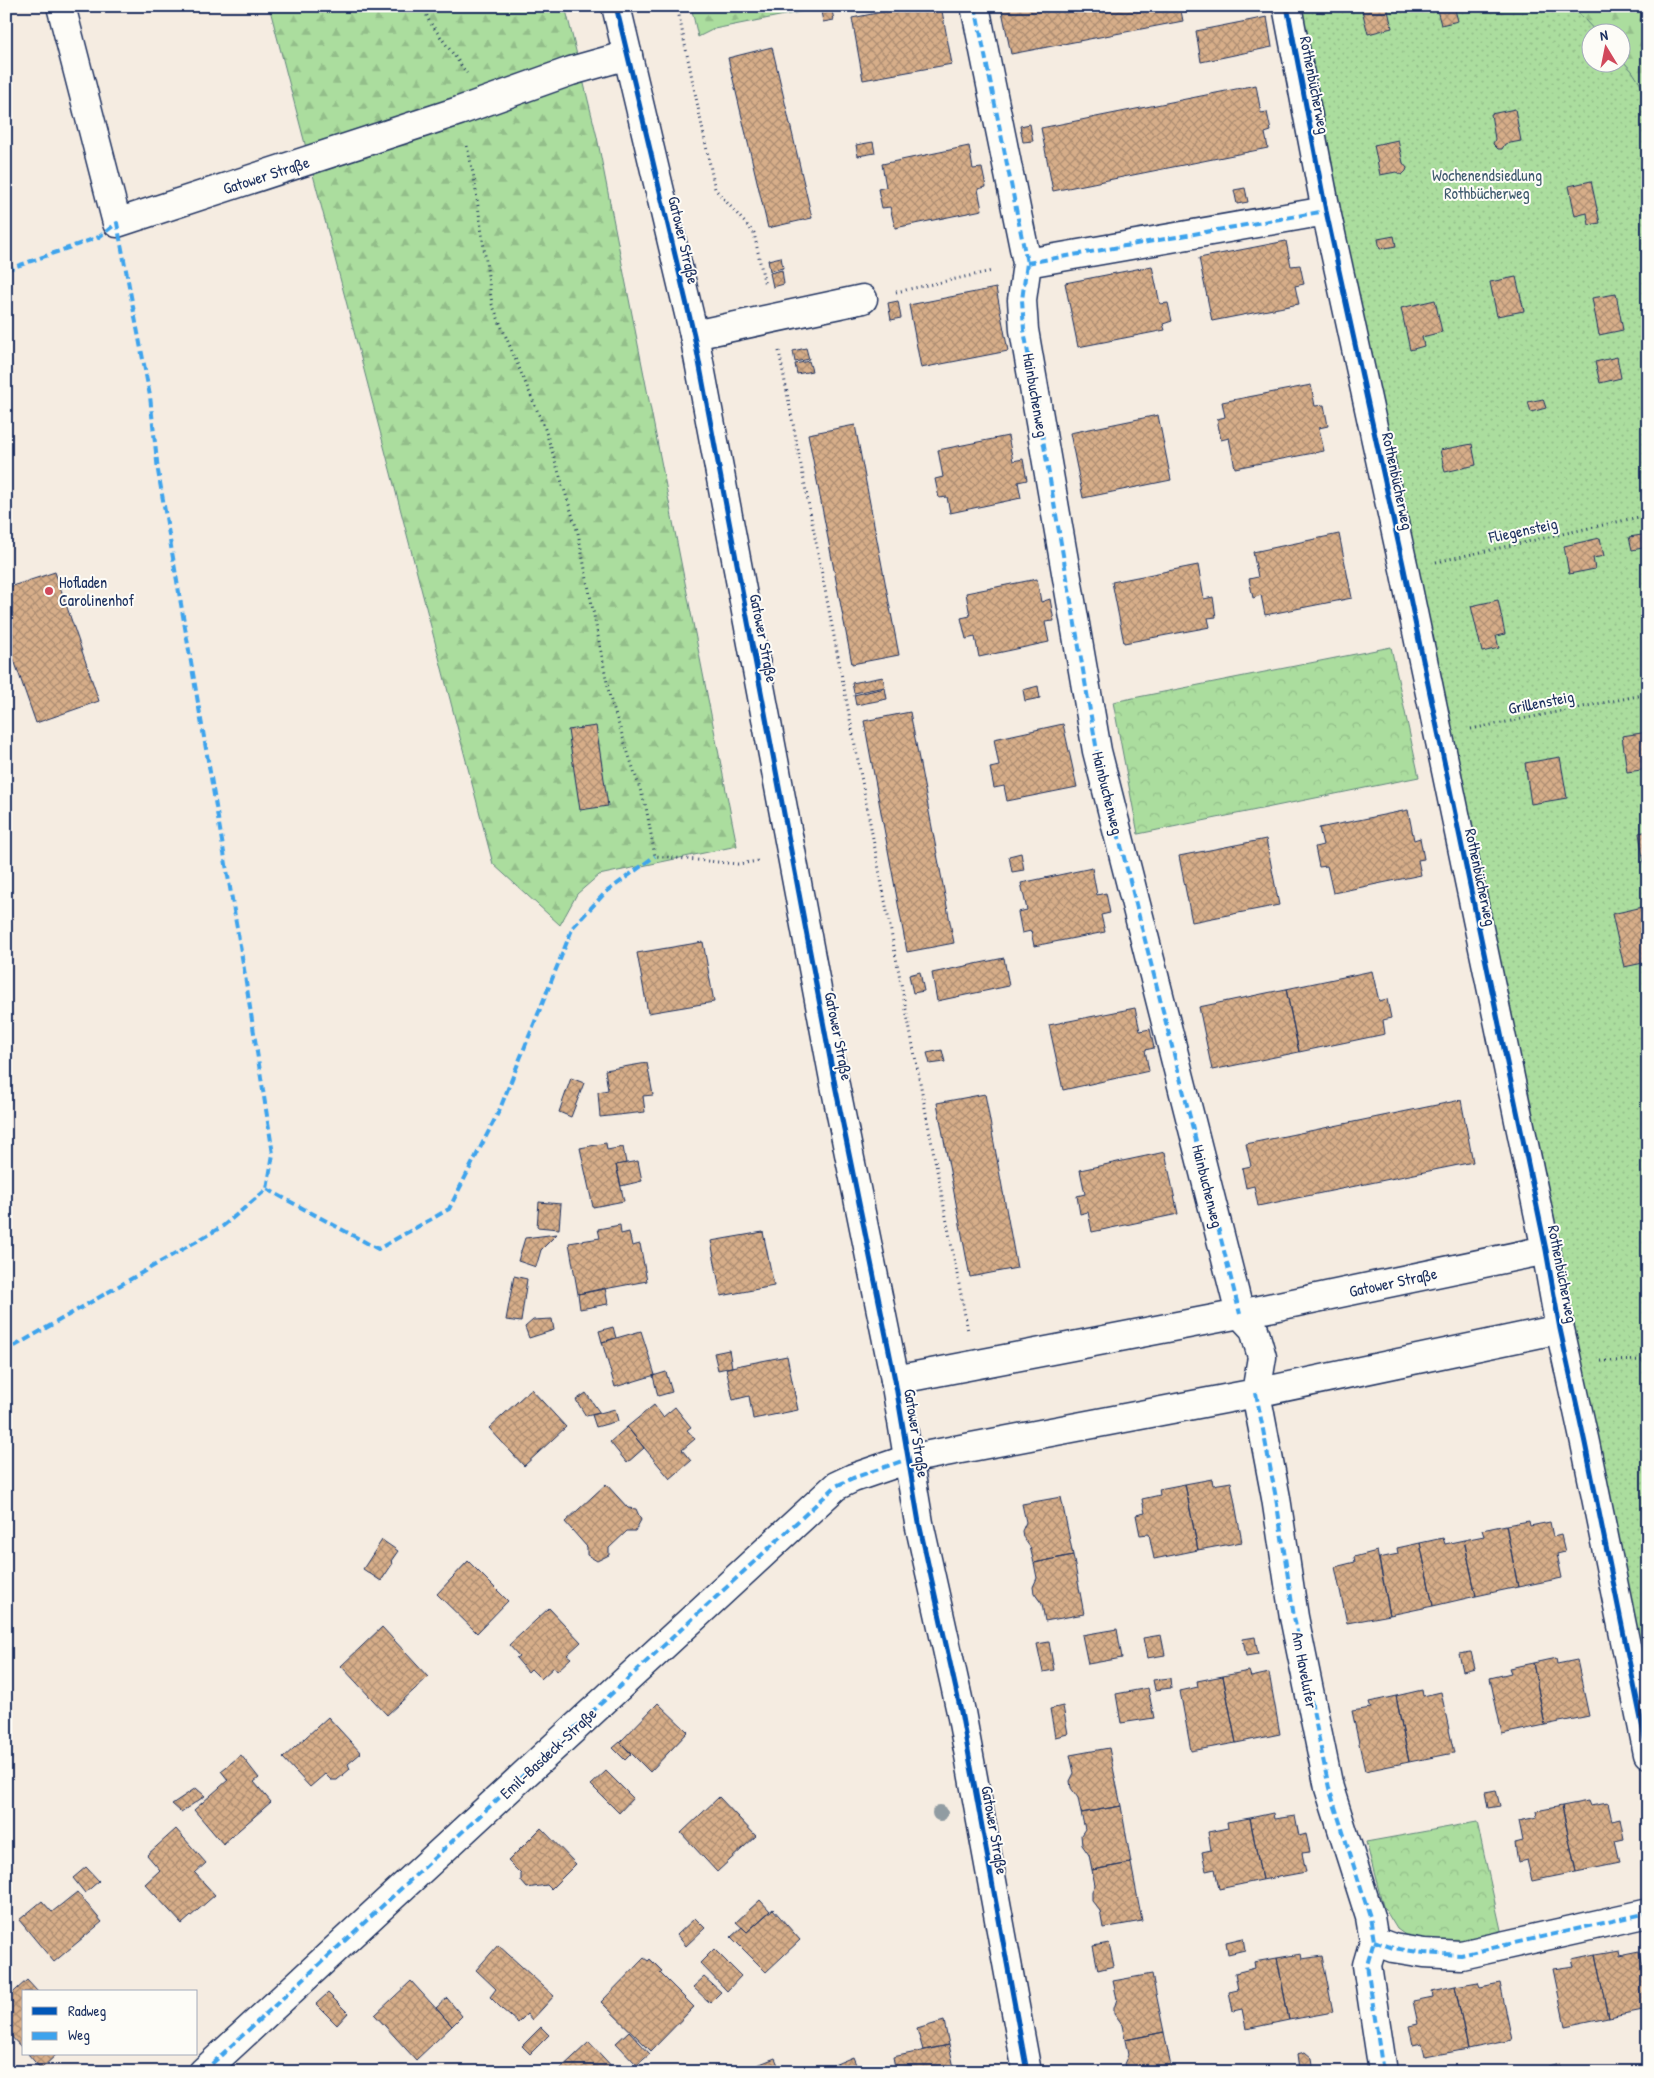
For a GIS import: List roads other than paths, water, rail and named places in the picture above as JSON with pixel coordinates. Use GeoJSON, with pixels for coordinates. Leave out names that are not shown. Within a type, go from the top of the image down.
{"type":"FeatureCollection","features":[{"type":"Feature","properties":{"kind":"street","name":"Gatower Straße"},"geometry":{"type":"LineString","coordinates":[[61,6],[117,223],[459,111],[571,71],[628,55]]}},
{"type":"Feature","properties":{"kind":"street","name":"Gatower Straße"},"geometry":{"type":"LineString","coordinates":[[616,6],[694,335],[836,1085],[895,1380],[919,1523],[961,1712],[1027,2072]]}},
{"type":"Feature","properties":{"kind":"street","name":"Hainbuchenweg"},"geometry":{"type":"LineString","coordinates":[[975,6],[1027,263],[1022,300],[1024,330],[1097,751],[1240,1314]]}},
{"type":"Feature","properties":{"kind":"street","name":"Rothenbücherweg"},"geometry":{"type":"LineString","coordinates":[[1287,6],[1326,211],[1439,736],[1546,1250],[1560,1330],[1638,1652],[1648,1754]]}},
{"type":"Feature","properties":{"kind":"street"},"geometry":{"type":"LineString","coordinates":[[1027,263],[1326,211]]}},
{"type":"Feature","properties":{"kind":"street"},"geometry":{"type":"LineString","coordinates":[[694,335],[773,320],[863,299]]}},
{"type":"Feature","properties":{"kind":"street","name":"Gatower Straße"},"geometry":{"type":"LineString","coordinates":[[895,1380],[1240,1314],[1546,1250]]}},
{"type":"Feature","properties":{"kind":"street"},"geometry":{"type":"LineString","coordinates":[[1240,1314],[1254,1329],[1262,1357],[1256,1393]]}},
{"type":"Feature","properties":{"kind":"street","name":"Gatower Straße"},"geometry":{"type":"LineString","coordinates":[[908,1459],[1256,1393],[1560,1330]]}},
{"type":"Feature","properties":{"kind":"street","name":"Am Havelufer"},"geometry":{"type":"LineString","coordinates":[[1256,1393],[1276,1498],[1294,1618],[1329,1788],[1370,1917],[1374,1941],[1367,1965],[1383,2072]]}},
{"type":"Feature","properties":{"kind":"street","name":"Emil-Basdeck-Straße"},"geometry":{"type":"LineString","coordinates":[[203,2072],[836,1486],[853,1478],[908,1459]]}},
{"type":"Feature","properties":{"kind":"street"},"geometry":{"type":"LineString","coordinates":[[1374,1941],[1392,1948],[1424,1953],[1461,1955],[1648,1913]]}},
{"type":"Feature","properties":{"kind":"place","name":"Hofladen Carolinenhof"},"geometry":{"type":"Point","coordinates":[49,591]}},
{"type":"Feature","properties":{"kind":"park label","name":"Wochenendsiedlung Rothbücherweg"},"geometry":{"type":"Point","coordinates":[1487,184]}}]}
